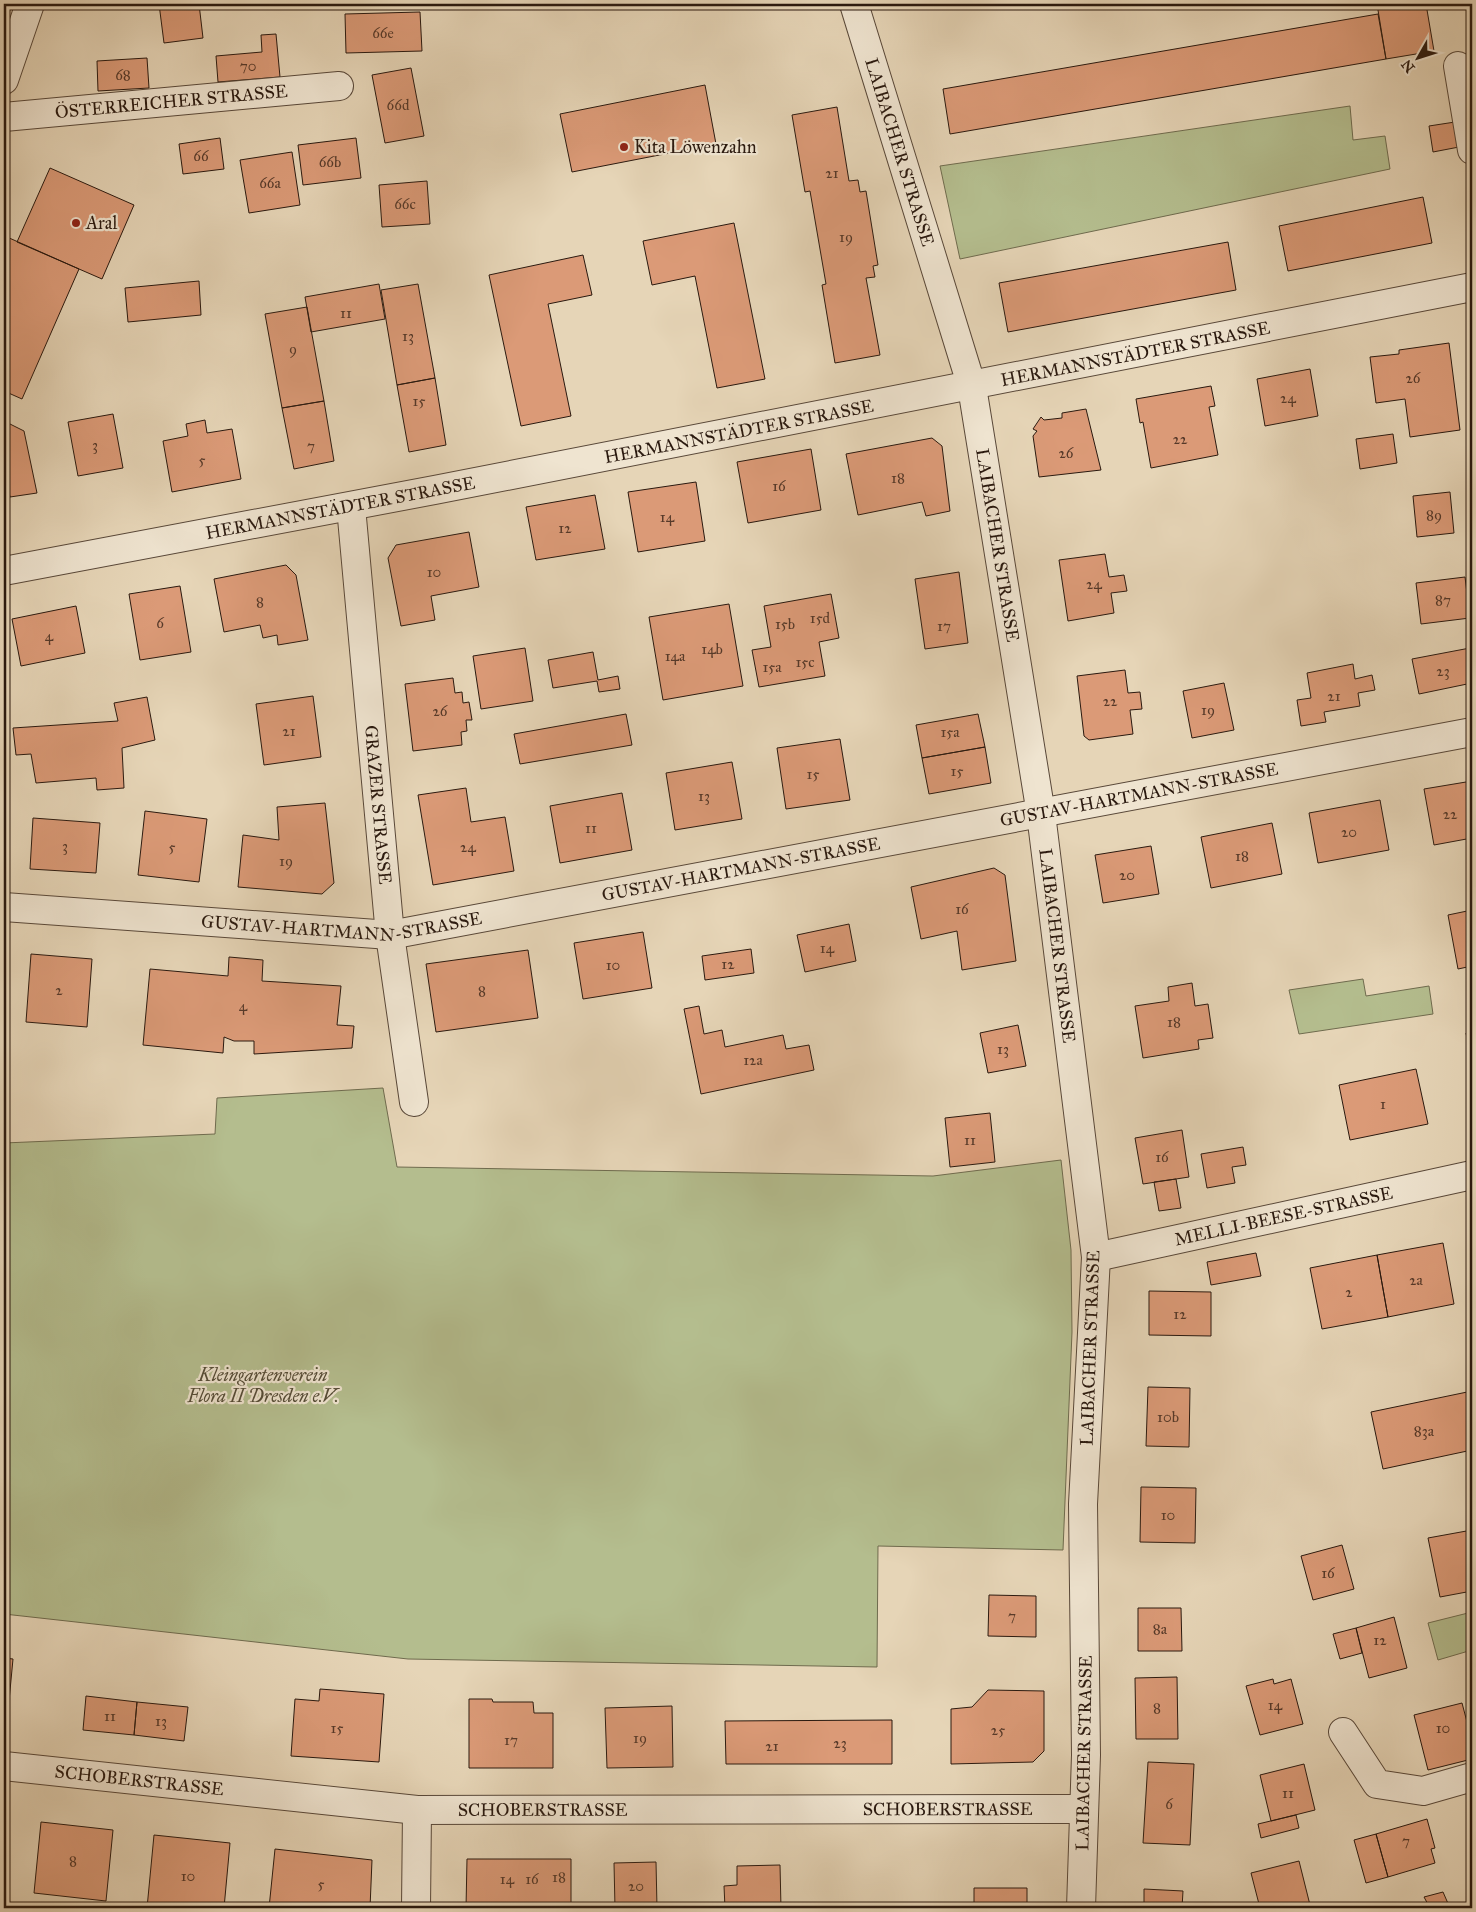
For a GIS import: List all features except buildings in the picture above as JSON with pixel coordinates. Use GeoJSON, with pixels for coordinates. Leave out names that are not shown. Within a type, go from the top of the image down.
{"type":"FeatureCollection","features":[{"type":"Feature","properties":{"kind":"street"},"geometry":{"type":"LineString","coordinates":[[4,80],[30,4]]}},
{"type":"Feature","properties":{"kind":"street","name":"LAIBACHER STRASSE"},"geometry":{"type":"LineString","coordinates":[[854,4],[972,388],[1041,814],[1096,1257],[1083,1504],[1086,1755],[1081,1908]]}},
{"type":"Feature","properties":{"kind":"street"},"geometry":{"type":"LineString","coordinates":[[1458,66],[1472,150]]}},
{"type":"Feature","properties":{"kind":"street","name":"ÖSTERREICHER STRASSE"},"geometry":{"type":"LineString","coordinates":[[4,117],[339,86]]}},
{"type":"Feature","properties":{"kind":"street","name":"HERMANNSTÄDTER STRASSE"},"geometry":{"type":"LineString","coordinates":[[4,571],[351,507],[972,388],[1472,288]]}},
{"type":"Feature","properties":{"kind":"street","name":"GRAZER STRASSE"},"geometry":{"type":"LineString","coordinates":[[351,507],[390,935],[414,1102]]}},
{"type":"Feature","properties":{"kind":"street","name":"GUSTAV-HARTMANN-STRASSE"},"geometry":{"type":"LineString","coordinates":[[4,907],[390,935],[1472,732]]}},
{"type":"Feature","properties":{"kind":"street","name":"MELLI-BEESE-STRASSE"},"geometry":{"type":"LineString","coordinates":[[1096,1257],[1472,1176]]}},
{"type":"Feature","properties":{"kind":"street"},"geometry":{"type":"LineString","coordinates":[[1343,1732],[1377,1784],[1423,1790],[1472,1777]]}},
{"type":"Feature","properties":{"kind":"street","name":"SCHOBERSTRASSE"},"geometry":{"type":"LineString","coordinates":[[4,1766],[417,1810],[1084,1809]]}},
{"type":"Feature","properties":{"kind":"street"},"geometry":{"type":"LineString","coordinates":[[416,1908],[417,1810]]}},
{"type":"Feature","properties":{"kind":"green space"},"geometry":{"type":"Polygon","coordinates":[[[1350,106],[1353,140],[1385,136],[1390,169],[960,259],[940,166],[1350,106]]]}},
{"type":"Feature","properties":{"kind":"green space"},"geometry":{"type":"Polygon","coordinates":[[[1363,979],[1366,996],[1429,986],[1433,1014],[1299,1034],[1289,990],[1363,979]]]}},
{"type":"Feature","properties":{"kind":"green space","name":"Kleingartenverein Flora II Dresden e.V."},"geometry":{"type":"Polygon","coordinates":[[[383,1088],[397,1167],[933,1176],[1061,1160],[1071,1250],[1072,1332],[1063,1550],[878,1546],[877,1667],[408,1659],[4,1614],[4,1143],[215,1134],[217,1098],[383,1088]]]}},
{"type":"Feature","properties":{"kind":"green space"},"geometry":{"type":"Polygon","coordinates":[[[1472,1612],[1472,1650],[1438,1660],[1428,1623],[1472,1612]]]}},
{"type":"Feature","properties":{"kind":"place","name":"Kita Löwenzahn"},"geometry":{"type":"Point","coordinates":[624,147]}},
{"type":"Feature","properties":{"kind":"place","name":"Aral"},"geometry":{"type":"Point","coordinates":[76,223]}}]}
